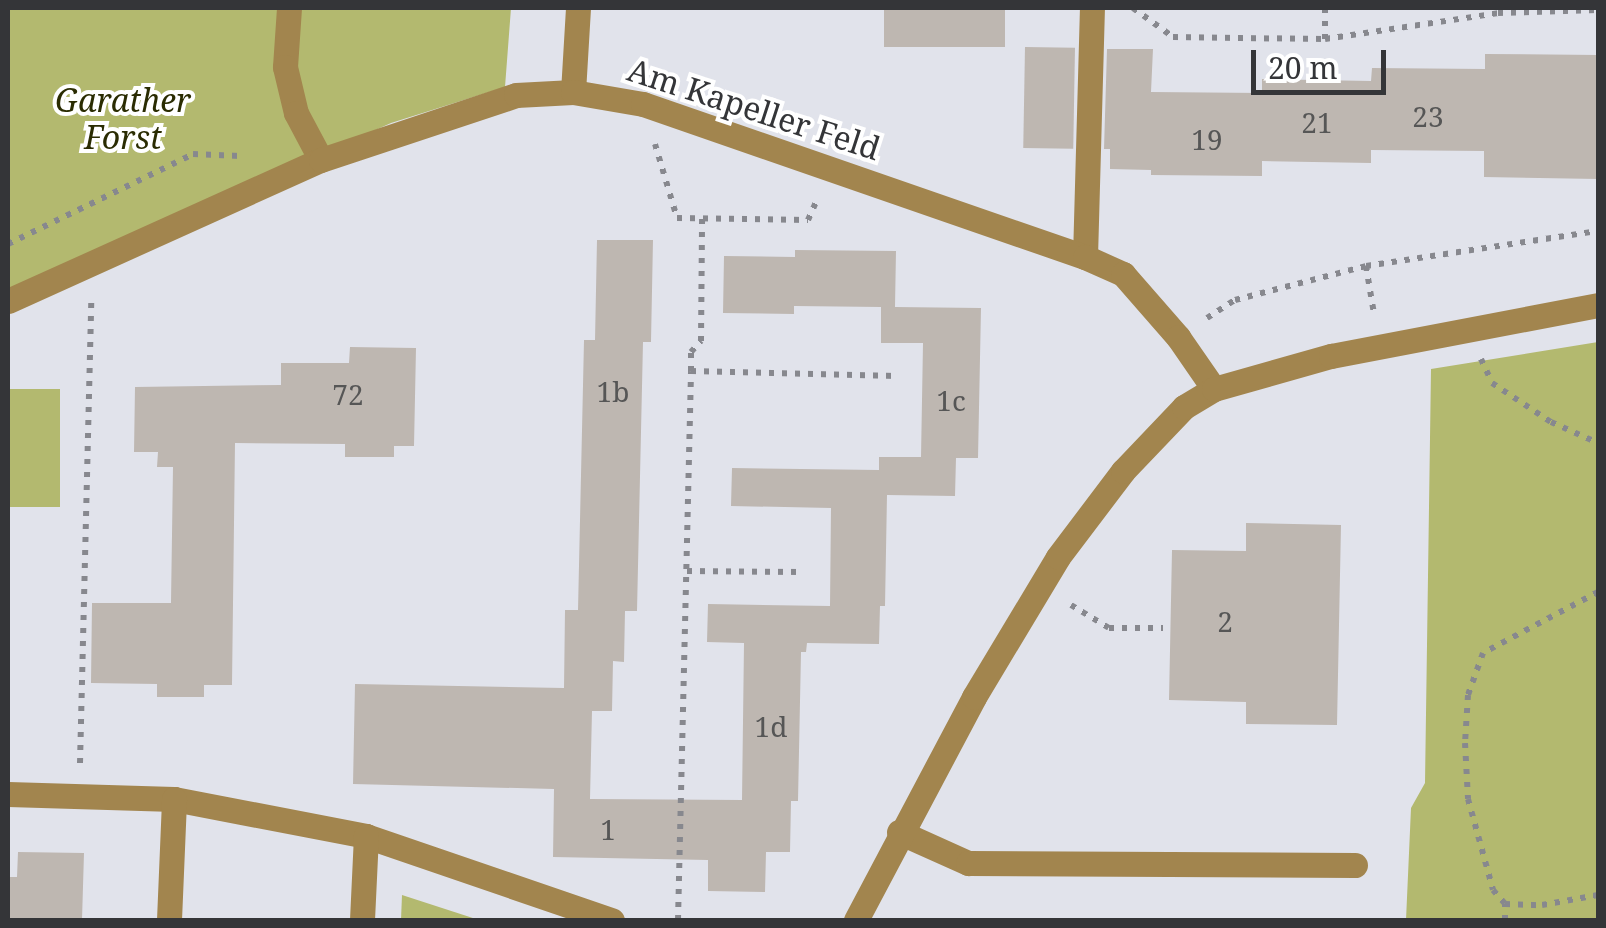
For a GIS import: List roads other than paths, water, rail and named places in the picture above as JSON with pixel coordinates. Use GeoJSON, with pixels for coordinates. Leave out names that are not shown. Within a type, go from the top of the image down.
{"type":"FeatureCollection","features":[{"type":"Feature","properties":{"kind":"street"},"geometry":{"type":"LineString","coordinates":[[289,8],[285,67],[296,113],[321,160]]}},
{"type":"Feature","properties":{"kind":"street"},"geometry":{"type":"LineString","coordinates":[[573,92],[578,8]]}},
{"type":"Feature","properties":{"kind":"street"},"geometry":{"type":"LineString","coordinates":[[1086,256],[1092,8]]}},
{"type":"Feature","properties":{"kind":"street","name":"Am Kapeller Feld"},"geometry":{"type":"LineString","coordinates":[[8,301],[321,160],[516,95],[573,92],[643,104],[1086,256],[1123,274],[1178,337],[1214,388]]}},
{"type":"Feature","properties":{"kind":"street"},"geometry":{"type":"LineString","coordinates":[[856,920],[899,832],[1040,586],[1123,471],[1184,407],[1214,388],[1380,346],[1598,305]]}},
{"type":"Feature","properties":{"kind":"street"},"geometry":{"type":"LineString","coordinates":[[8,794],[174,799],[366,836],[612,920]]}},
{"type":"Feature","properties":{"kind":"street"},"geometry":{"type":"LineString","coordinates":[[169,920],[174,799]]}},
{"type":"Feature","properties":{"kind":"street"},"geometry":{"type":"LineString","coordinates":[[899,832],[968,863],[1354,864]]}},
{"type":"Feature","properties":{"kind":"street"},"geometry":{"type":"LineString","coordinates":[[362,920],[366,836]]}},
{"type":"Feature","properties":{"kind":"park label","name":"Garather Forst"},"geometry":{"type":"Point","coordinates":[123,120]}}]}
